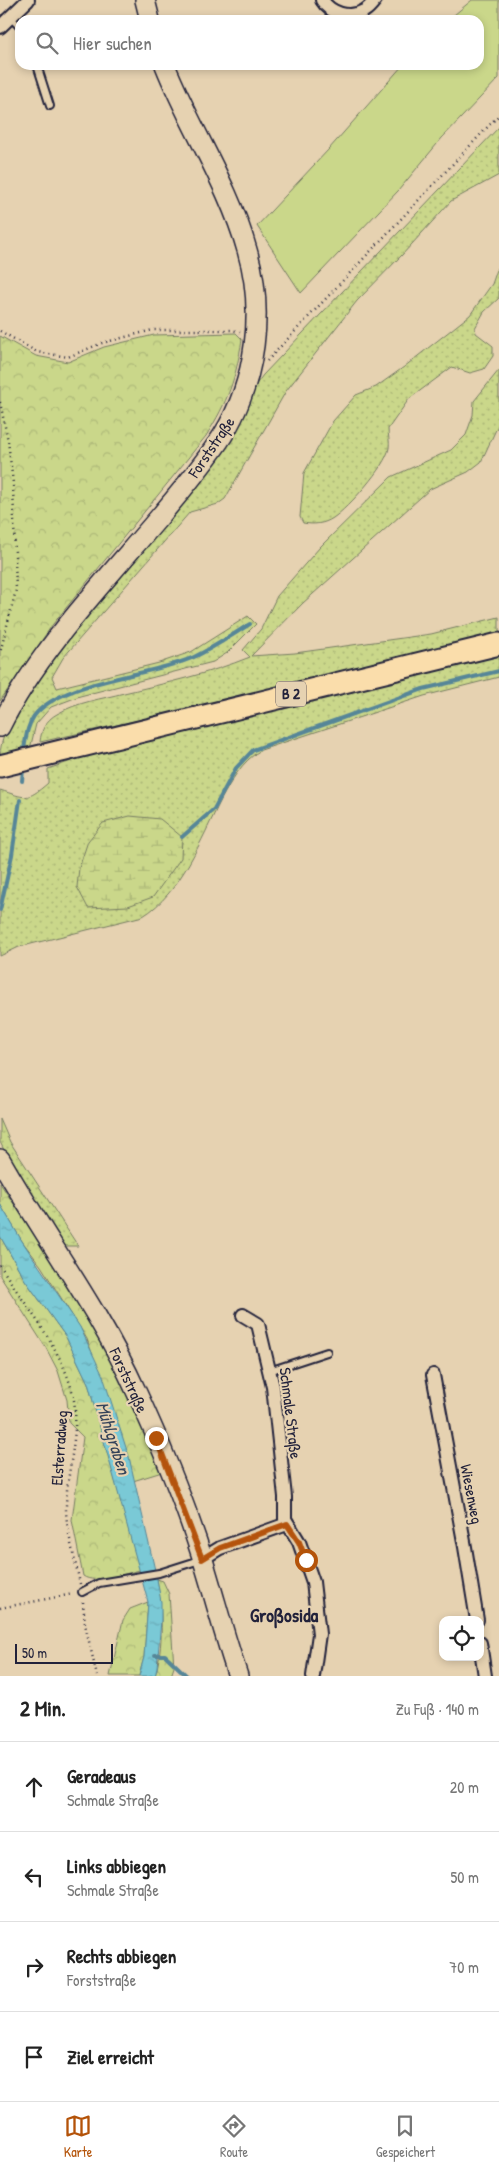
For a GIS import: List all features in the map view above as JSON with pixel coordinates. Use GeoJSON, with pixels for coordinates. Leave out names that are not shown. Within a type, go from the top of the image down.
{"type":"FeatureCollection","features":[{"type":"Feature","properties":{"kind":"main road","name":"B 2"},"geometry":{"type":"LineString","coordinates":[[0,766],[499,644]]}},
{"type":"Feature","properties":{"kind":"street"},"geometry":{"type":"LineString","coordinates":[[0,27],[9,16],[28,0]]}},
{"type":"Feature","properties":{"kind":"street"},"geometry":{"type":"LineString","coordinates":[[145,0],[149,15]]}},
{"type":"Feature","properties":{"kind":"street"},"geometry":{"type":"LineString","coordinates":[[322,0],[333,12],[348,14],[365,11],[375,0]]}},
{"type":"Feature","properties":{"kind":"street","name":"Forststraße"},"geometry":{"type":"LineString","coordinates":[[0,727],[28,678],[53,644],[182,489],[222,435],[246,383],[255,341],[256,291],[248,251],[234,209],[167,70]]}},
{"type":"Feature","properties":{"kind":"street","name":"Forststraße"},"geometry":{"type":"LineString","coordinates":[[0,1159],[108,1336],[136,1390],[186,1512],[202,1559],[225,1640],[238,1676]]}},
{"type":"Feature","properties":{"kind":"street","name":"Schmale Straße"},"geometry":{"type":"LineString","coordinates":[[242,1316],[258,1324],[269,1371],[287,1524],[299,1542],[313,1582],[319,1634],[313,1676]]}},
{"type":"Feature","properties":{"kind":"street","name":"Wiesenweg"},"geometry":{"type":"LineString","coordinates":[[433,1374],[476,1616]]}},
{"type":"Feature","properties":{"kind":"street"},"geometry":{"type":"LineString","coordinates":[[202,1559],[220,1548],[287,1524]]}},
{"type":"Feature","properties":{"kind":"street"},"geometry":{"type":"LineString","coordinates":[[483,1661],[485,1676]]}},
{"type":"Feature","properties":{"kind":"lane"},"geometry":{"type":"LineString","coordinates":[[9,16],[15,22]]}},
{"type":"Feature","properties":{"kind":"lane"},"geometry":{"type":"LineString","coordinates":[[39,70],[50,106]]}},
{"type":"Feature","properties":{"kind":"lane"},"geometry":{"type":"LineString","coordinates":[[269,1371],[327,1352]]}},
{"type":"Feature","properties":{"kind":"lane"},"geometry":{"type":"LineString","coordinates":[[82,1592],[99,1583],[159,1574],[202,1559]]}},
{"type":"Feature","properties":{"kind":"path"},"geometry":{"type":"LineString","coordinates":[[266,362],[499,115]]}},
{"type":"Feature","properties":{"kind":"path"},"geometry":{"type":"LineString","coordinates":[[0,331],[37,352],[68,357],[102,343],[153,330],[232,330],[241,332],[255,341]]}},
{"type":"Feature","properties":{"kind":"path"},"geometry":{"type":"LineString","coordinates":[[0,402],[8,441],[13,483],[16,590],[0,653]]}},
{"type":"Feature","properties":{"kind":"path","name":"Elsterradweg"},"geometry":{"type":"LineString","coordinates":[[0,1265],[52,1343],[71,1387],[75,1434],[66,1511],[82,1592],[85,1624],[97,1676]]}},
{"type":"Feature","properties":{"kind":"path"},"geometry":{"type":"LineString","coordinates":[[0,1608],[82,1592]]}},
{"type":"Feature","properties":{"kind":"green space"},"geometry":{"type":"Polygon","coordinates":[[[472,0],[499,0],[499,78],[442,138],[398,191],[301,293],[257,226],[329,149],[399,70],[484,70],[484,15],[454,15],[472,0]]]}},
{"type":"Feature","properties":{"kind":"green space"},"geometry":{"type":"Polygon","coordinates":[[[499,127],[499,175],[451,201],[357,301],[286,391],[225,499],[218,504],[190,512],[63,658],[52,677],[57,688],[159,663],[191,652],[248,616],[256,624],[227,653],[213,662],[80,696],[51,707],[36,724],[30,749],[0,756],[1,745],[10,722],[44,668],[263,375],[499,127]]]}},
{"type":"Feature","properties":{"kind":"green space"},"geometry":{"type":"Polygon","coordinates":[[[499,264],[499,298],[484,312],[475,328],[476,333],[493,346],[493,356],[484,369],[470,373],[452,367],[409,399],[388,429],[389,448],[386,456],[366,486],[333,518],[319,524],[303,523],[300,517],[304,473],[333,421],[356,395],[376,387],[470,315],[492,284],[499,264]]]}},
{"type":"Feature","properties":{"kind":"green space"},"geometry":{"type":"Polygon","coordinates":[[[236,333],[242,339],[234,378],[220,412],[206,436],[53,624],[0,701],[0,336],[36,356],[68,362],[104,347],[154,335],[236,333]]]}},
{"type":"Feature","properties":{"kind":"green space"},"geometry":{"type":"Polygon","coordinates":[[[499,370],[499,423],[481,462],[468,472],[430,489],[303,603],[251,656],[295,653],[431,634],[499,617],[499,634],[211,704],[40,742],[47,722],[57,714],[73,706],[187,678],[250,657],[243,650],[261,629],[277,596],[320,547],[391,477],[451,450],[466,435],[473,415],[474,401],[499,370]]]}},
{"type":"Feature","properties":{"kind":"green space"},"geometry":{"type":"Polygon","coordinates":[[[499,655],[499,677],[424,696],[261,750],[242,766],[233,779],[189,864],[168,894],[156,906],[143,916],[19,947],[0,956],[0,790],[26,797],[30,796],[48,783],[48,769],[89,755],[499,655]]]}},
{"type":"Feature","properties":{"kind":"green space"},"geometry":{"type":"Polygon","coordinates":[[[130,816],[160,819],[182,837],[181,858],[153,897],[128,906],[88,908],[77,887],[79,868],[88,841],[103,823],[130,816]]]}},
{"type":"Feature","properties":{"kind":"green space"},"geometry":{"type":"Polygon","coordinates":[[[0,1119],[10,1142],[78,1246],[63,1246],[11,1164],[0,1142],[0,1119]]]}},
{"type":"Feature","properties":{"kind":"green space"},"geometry":{"type":"Polygon","coordinates":[[[0,1183],[91,1324],[162,1472],[133,1481],[129,1457],[87,1339],[41,1266],[22,1241],[0,1204],[0,1183]]]}},
{"type":"Feature","properties":{"kind":"green space"},"geometry":{"type":"Polygon","coordinates":[[[0,1236],[25,1280],[66,1337],[88,1383],[140,1570],[103,1579],[83,1576],[72,1520],[83,1437],[69,1423],[67,1400],[58,1371],[46,1348],[0,1276],[0,1236]]]}},
{"type":"Feature","properties":{"kind":"green space"},"geometry":{"type":"Polygon","coordinates":[[[157,1579],[163,1581],[169,1594],[174,1667],[171,1676],[155,1676],[161,1640],[157,1579]]]}},
{"type":"Feature","properties":{"kind":"green space"},"geometry":{"type":"Polygon","coordinates":[[[148,1602],[144,1657],[139,1676],[110,1676],[123,1620],[130,1609],[148,1602]]]}},
{"type":"Feature","properties":{"kind":"water","name":"Mühlgraben"},"geometry":{"type":"Polygon","coordinates":[[[0,1204],[22,1241],[80,1327],[103,1376],[129,1457],[161,1602],[155,1676],[139,1676],[144,1657],[148,1602],[88,1383],[66,1337],[25,1280],[0,1236],[0,1204]]]}},
{"type":"Feature","properties":{"kind":"waterway"},"geometry":{"type":"LineString","coordinates":[[24,749],[27,732],[34,716],[47,704],[65,694],[109,680],[176,664],[215,646],[250,624]]}},
{"type":"Feature","properties":{"kind":"waterway"},"geometry":{"type":"LineString","coordinates":[[182,837],[214,809],[236,768],[253,750],[423,689],[499,671]]}},
{"type":"Feature","properties":{"kind":"waterway"},"geometry":{"type":"LineString","coordinates":[[22,781],[23,769]]}},
{"type":"Feature","properties":{"kind":"waterway"},"geometry":{"type":"LineString","coordinates":[[0,910],[12,855],[20,800]]}},
{"type":"Feature","properties":{"kind":"waterway"},"geometry":{"type":"LineString","coordinates":[[155,1655],[165,1655],[187,1676]]}},
{"type":"Feature","properties":{"kind":"district","name":"Großosida"},"geometry":{"type":"Point","coordinates":[284,1615]}},
{"type":"Feature","properties":{"kind":"route"},"geometry":{"type":"LineString","coordinates":[[156,1438],[186,1512],[202,1559],[220,1548],[287,1524],[299,1542],[306,1560]]}}]}
